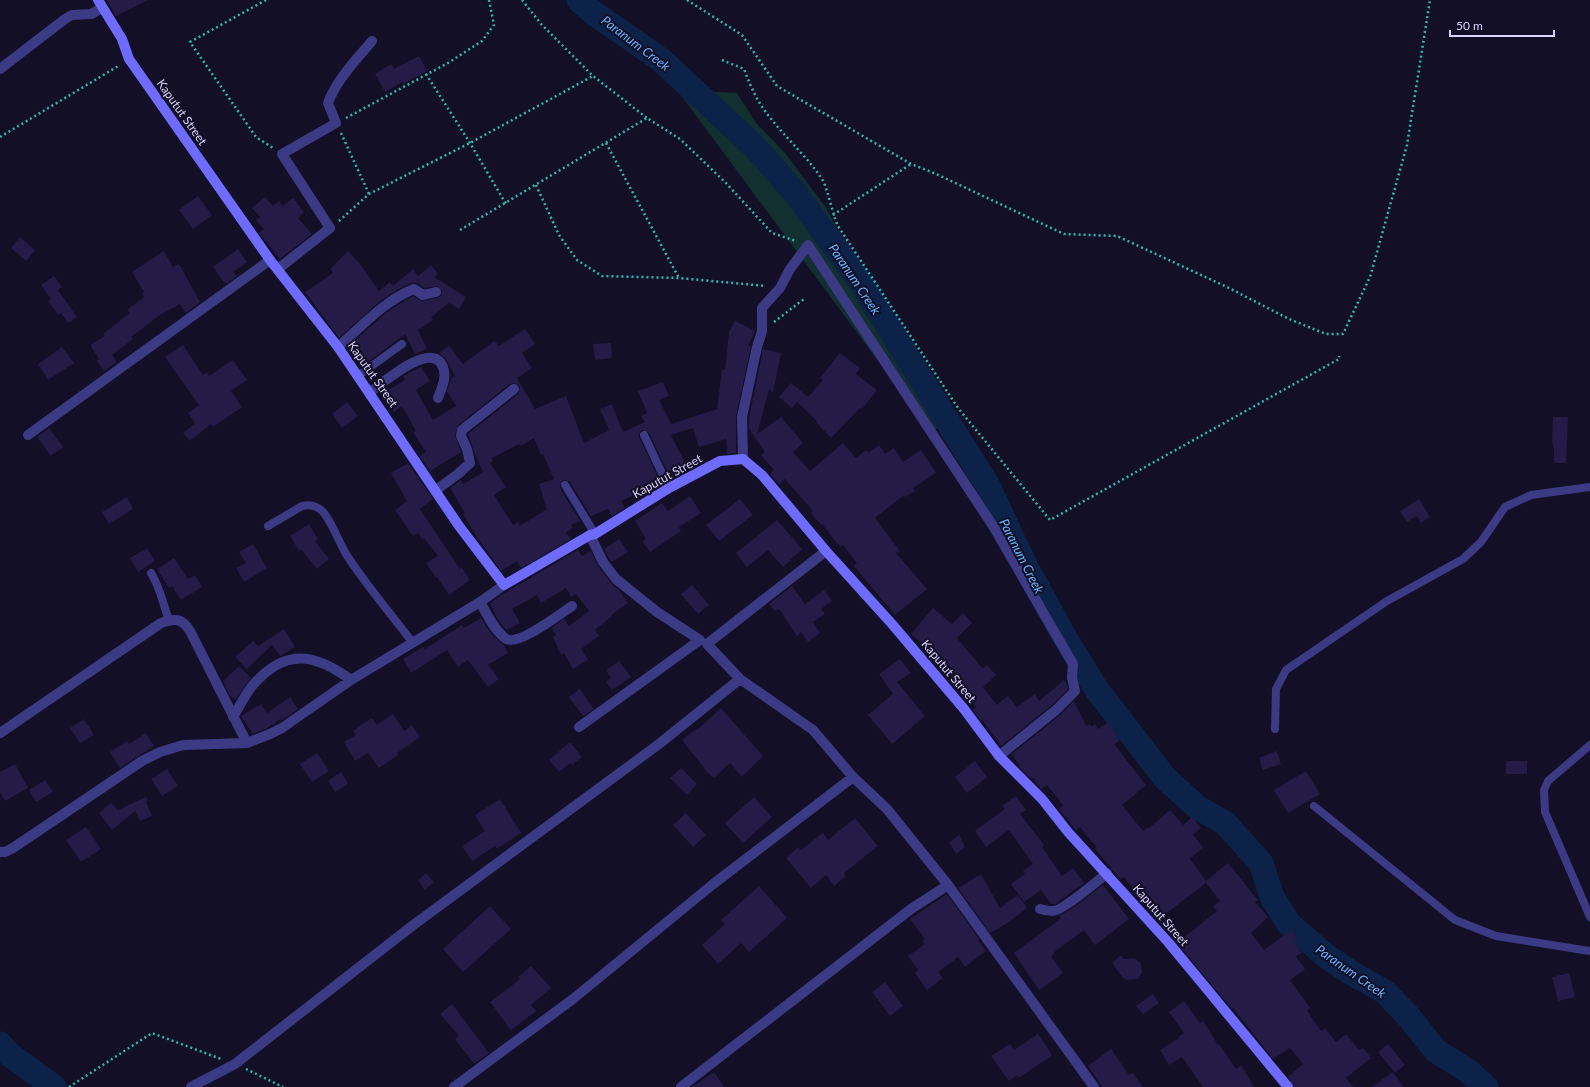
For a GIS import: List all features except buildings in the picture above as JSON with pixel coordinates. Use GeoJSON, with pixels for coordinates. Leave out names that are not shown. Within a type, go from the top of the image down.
{"type":"FeatureCollection","features":[{"type":"Feature","properties":{"kind":"street"},"geometry":{"type":"LineString","coordinates":[[0,69],[64,19],[72,15],[91,14],[100,4]]}},
{"type":"Feature","properties":{"kind":"street","name":"Kaputut Street"},"geometry":{"type":"LineString","coordinates":[[100,4],[122,39],[129,59],[270,260],[338,347],[370,392],[459,526],[504,585],[593,535],[669,488],[720,461],[743,459],[762,475],[826,551],[927,665],[964,709],[999,756],[1042,799],[1068,832],[1107,872],[1168,942],[1288,1087]]}},
{"type":"Feature","properties":{"kind":"street"},"geometry":{"type":"LineString","coordinates":[[278,269],[330,228],[282,154],[336,123],[328,103],[332,93],[340,79],[372,41]]}},
{"type":"Feature","properties":{"kind":"street"},"geometry":{"type":"LineString","coordinates":[[743,459],[742,417],[756,347],[762,331],[762,308],[780,288],[790,269],[808,245],[993,526],[1073,664],[1072,678],[1075,691],[1056,710],[999,756]]}},
{"type":"Feature","properties":{"kind":"street"},"geometry":{"type":"LineString","coordinates":[[28,435],[270,260]]}},
{"type":"Feature","properties":{"kind":"street"},"geometry":{"type":"LineString","coordinates":[[338,347],[385,306],[403,293],[414,289],[422,295],[436,292]]}},
{"type":"Feature","properties":{"kind":"street"},"geometry":{"type":"LineString","coordinates":[[370,392],[408,365],[422,358],[431,357],[439,361],[444,368],[444,380],[438,398]]}},
{"type":"Feature","properties":{"kind":"street"},"geometry":{"type":"LineString","coordinates":[[436,490],[458,474],[470,462],[467,449],[461,436],[462,430],[514,390]]}},
{"type":"Feature","properties":{"kind":"street"},"geometry":{"type":"LineString","coordinates":[[593,535],[603,562],[616,579],[657,612],[703,642],[740,679],[813,730],[853,777],[887,809],[948,885],[1094,1087]]}},
{"type":"Feature","properties":{"kind":"street"},"geometry":{"type":"LineString","coordinates":[[579,727],[703,642],[826,551]]}},
{"type":"Feature","properties":{"kind":"street"},"geometry":{"type":"LineString","coordinates":[[0,852],[5,852],[13,848],[142,761],[160,752],[183,745],[247,743],[282,728],[351,680],[480,602],[504,585]]}},
{"type":"Feature","properties":{"kind":"street"},"geometry":{"type":"LineString","coordinates":[[480,602],[500,634],[506,640],[511,641],[521,639],[572,606]]}},
{"type":"Feature","properties":{"kind":"street"},"geometry":{"type":"LineString","coordinates":[[0,733],[161,623],[169,620],[181,621],[185,623],[190,630],[247,743]]}},
{"type":"Feature","properties":{"kind":"street"},"geometry":{"type":"LineString","coordinates":[[233,716],[253,685],[277,664],[288,660],[305,659],[326,664],[335,668],[351,680]]}},
{"type":"Feature","properties":{"kind":"street"},"geometry":{"type":"LineString","coordinates":[[191,1087],[235,1064],[412,926],[659,744],[740,679]]}},
{"type":"Feature","properties":{"kind":"street"},"geometry":{"type":"LineString","coordinates":[[454,1087],[573,999],[712,885],[853,777]]}},
{"type":"Feature","properties":{"kind":"street"},"geometry":{"type":"LineString","coordinates":[[1040,909],[1054,911],[1061,908],[1098,881],[1107,872]]}},
{"type":"Feature","properties":{"kind":"street"},"geometry":{"type":"LineString","coordinates":[[681,1087],[911,909],[948,885]]}},
{"type":"Feature","properties":{"kind":"lane"},"geometry":{"type":"LineString","coordinates":[[358,376],[402,344]]}},
{"type":"Feature","properties":{"kind":"lane"},"geometry":{"type":"LineString","coordinates":[[644,435],[669,488]]}},
{"type":"Feature","properties":{"kind":"lane"},"geometry":{"type":"LineString","coordinates":[[565,485],[593,535]]}},
{"type":"Feature","properties":{"kind":"lane"},"geometry":{"type":"LineString","coordinates":[[1275,729],[1276,689],[1286,670],[1387,602],[1463,559],[1481,542],[1505,506],[1530,495],[1590,487]]}},
{"type":"Feature","properties":{"kind":"lane"},"geometry":{"type":"LineString","coordinates":[[268,526],[302,506],[316,506],[325,514],[350,560],[413,643]]}},
{"type":"Feature","properties":{"kind":"lane"},"geometry":{"type":"LineString","coordinates":[[151,573],[160,591],[161,600],[169,620]]}},
{"type":"Feature","properties":{"kind":"lane"},"geometry":{"type":"LineString","coordinates":[[1590,745],[1548,781],[1544,790],[1545,812],[1590,917]]}},
{"type":"Feature","properties":{"kind":"lane"},"geometry":{"type":"LineString","coordinates":[[1314,806],[1455,920],[1496,936],[1590,951]]}},
{"type":"Feature","properties":{"kind":"path"},"geometry":{"type":"LineString","coordinates":[[266,0],[190,42],[256,137],[282,154]]}},
{"type":"Feature","properties":{"kind":"path"},"geometry":{"type":"LineString","coordinates":[[369,194],[336,123],[363,110],[448,63],[482,41],[494,25],[489,0]]}},
{"type":"Feature","properties":{"kind":"path"},"geometry":{"type":"LineString","coordinates":[[522,0],[542,25],[593,76],[647,118],[680,139],[726,183],[772,233],[808,245]]}},
{"type":"Feature","properties":{"kind":"path"},"geometry":{"type":"LineString","coordinates":[[687,0],[742,36],[777,86],[911,164],[941,176],[1064,234],[1116,236],[1227,287],[1290,319],[1326,334],[1343,334],[1370,277],[1407,144],[1430,0]]}},
{"type":"Feature","properties":{"kind":"path"},"geometry":{"type":"LineString","coordinates":[[0,137],[129,59]]}},
{"type":"Feature","properties":{"kind":"path"},"geometry":{"type":"LineString","coordinates":[[722,60],[744,69],[755,96],[771,120],[800,151],[823,181],[833,216],[853,250],[958,408],[1050,520],[1339,359],[1339,356]]}},
{"type":"Feature","properties":{"kind":"path"},"geometry":{"type":"LineString","coordinates":[[426,74],[470,143],[506,204]]}},
{"type":"Feature","properties":{"kind":"path"},"geometry":{"type":"LineString","coordinates":[[330,228],[369,194],[470,143],[593,76]]}},
{"type":"Feature","properties":{"kind":"path"},"geometry":{"type":"LineString","coordinates":[[460,230],[506,204],[647,118]]}},
{"type":"Feature","properties":{"kind":"path"},"geometry":{"type":"LineString","coordinates":[[606,143],[679,278]]}},
{"type":"Feature","properties":{"kind":"path"},"geometry":{"type":"LineString","coordinates":[[833,216],[911,164]]}},
{"type":"Feature","properties":{"kind":"path"},"geometry":{"type":"LineString","coordinates":[[536,185],[559,235],[577,260],[602,276],[679,278],[780,288]]}},
{"type":"Feature","properties":{"kind":"path"},"geometry":{"type":"LineString","coordinates":[[762,331],[804,298]]}},
{"type":"Feature","properties":{"kind":"path"},"geometry":{"type":"LineString","coordinates":[[69,1087],[152,1033],[235,1064],[283,1087]]}},
{"type":"Feature","properties":{"kind":"green space"},"geometry":{"type":"Polygon","coordinates":[[[677,90],[737,93],[756,123],[786,154],[827,209],[844,242],[950,403],[933,435],[677,90]]]}},
{"type":"Feature","properties":{"kind":"waterway","name":"Paranum Creek"},"geometry":{"type":"LineString","coordinates":[[579,0],[595,14],[660,59],[756,148],[796,194],[861,283],[988,486],[1024,563],[1065,638],[1097,690],[1165,778],[1197,807],[1225,823],[1261,863],[1272,897],[1289,924],[1326,956],[1385,992],[1409,1017],[1436,1051],[1468,1071],[1486,1087]]}},
{"type":"Feature","properties":{"kind":"waterway"},"geometry":{"type":"LineString","coordinates":[[0,1044],[9,1054],[54,1087]]}}]}
